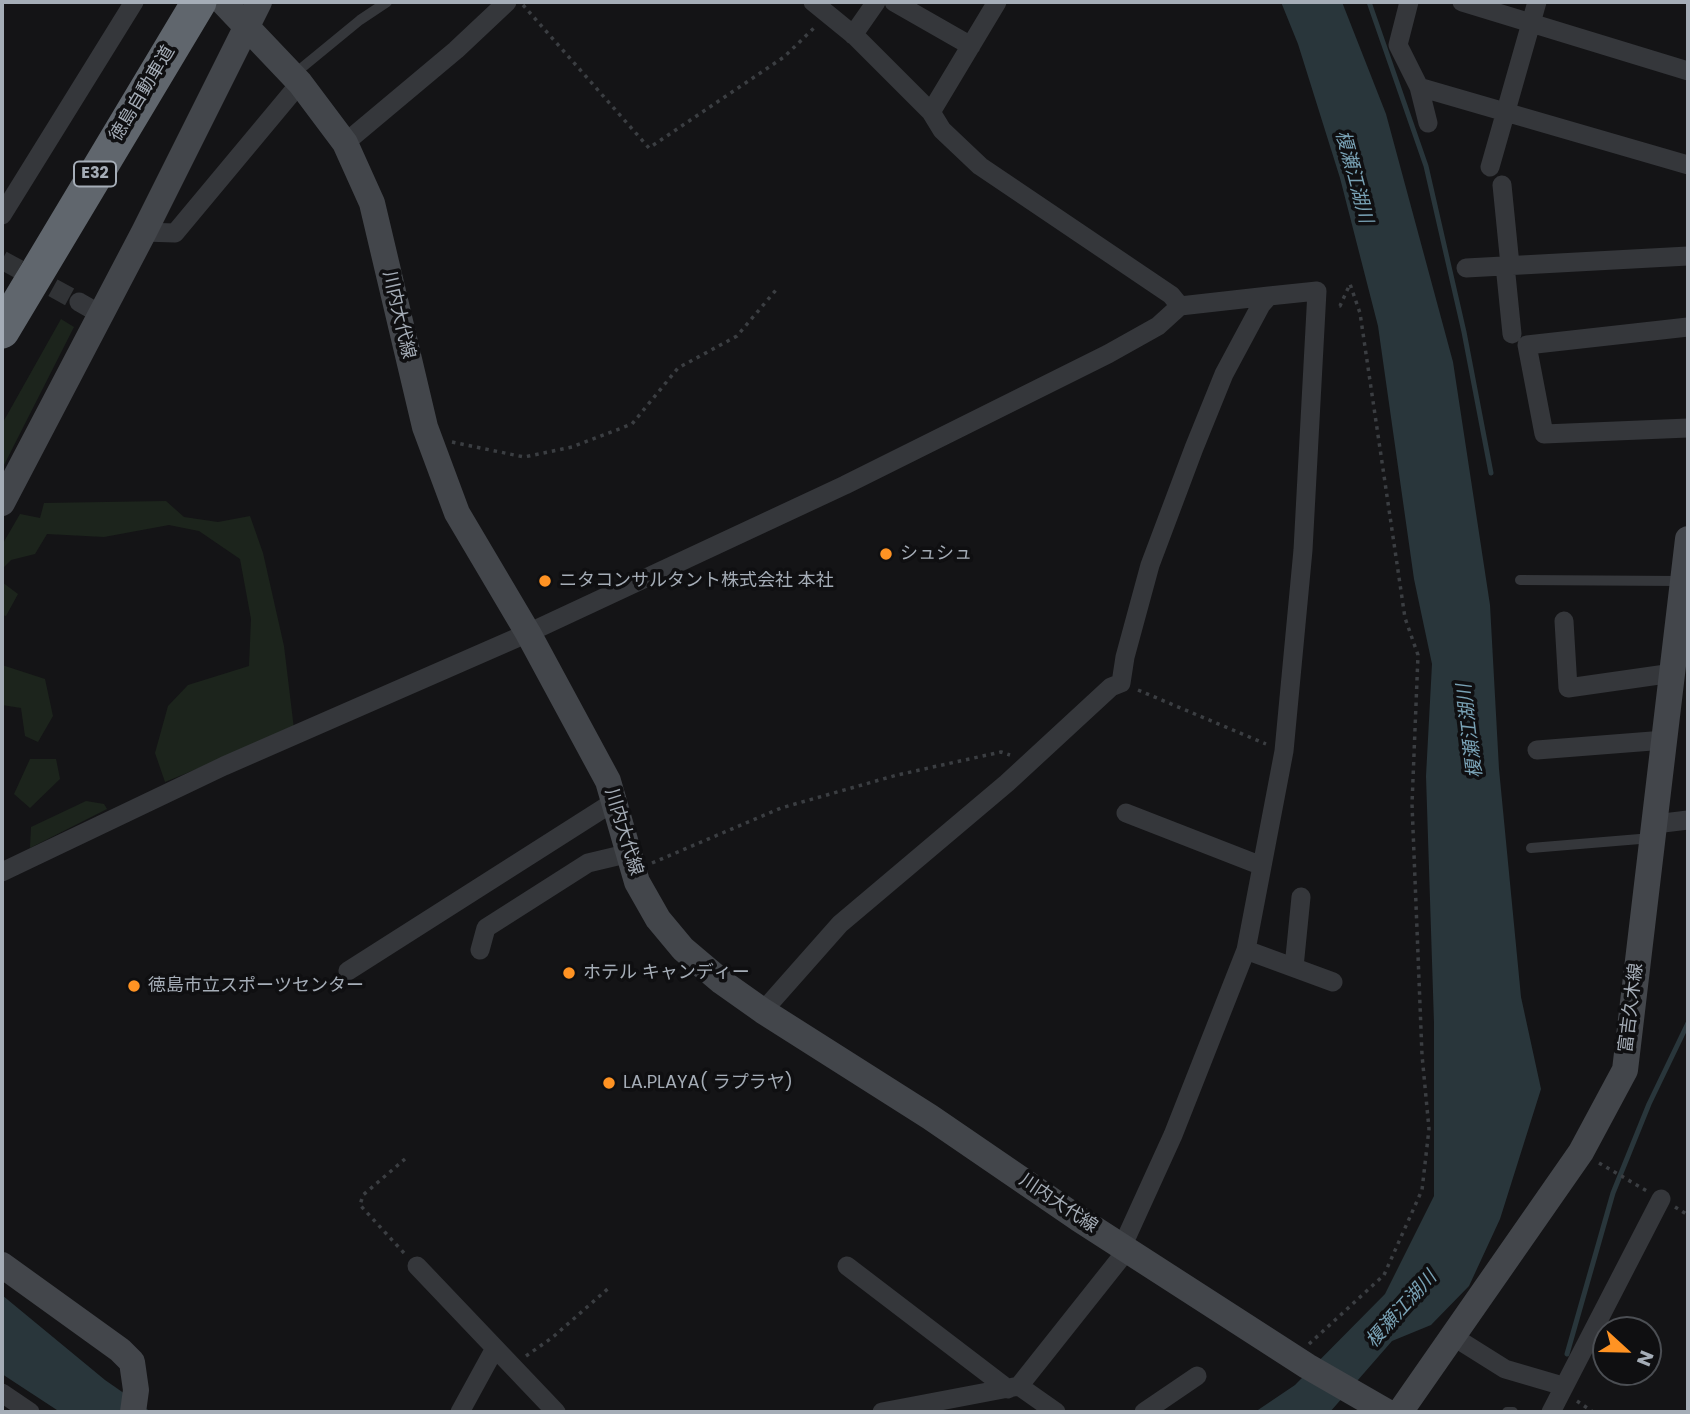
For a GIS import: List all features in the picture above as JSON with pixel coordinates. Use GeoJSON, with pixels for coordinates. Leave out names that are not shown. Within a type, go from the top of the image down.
{"type":"FeatureCollection","features":[{"type":"Feature","properties":{"kind":"highway","name":"徳島自動車道"},"geometry":{"type":"LineString","coordinates":[[2,331],[195,10]]}},
{"type":"Feature","properties":{"kind":"main road","name":"川内大代線"},"geometry":{"type":"LineString","coordinates":[[223,2],[253,13],[296,79],[345,143],[372,203],[429,437],[457,513],[528,633],[601,768],[615,801],[632,861],[658,919],[682,948],[722,982],[763,1011],[930,1116],[1124,1248],[1301,1362],[1387,1412]]}},
{"type":"Feature","properties":{"kind":"main road"},"geometry":{"type":"LineString","coordinates":[[2,503],[90,308],[144,232],[253,13]]}},
{"type":"Feature","properties":{"kind":"main road","name":"富吉久木線"},"geometry":{"type":"LineString","coordinates":[[1400,1412],[1581,1152],[1625,1069],[1688,539]]}},
{"type":"Feature","properties":{"kind":"main road"},"geometry":{"type":"LineString","coordinates":[[2,1265],[120,1350],[132,1362],[134,1401]]}},
{"type":"Feature","properties":{"kind":"street"},"geometry":{"type":"LineString","coordinates":[[2,215],[134,2]]}},
{"type":"Feature","properties":{"kind":"street"},"geometry":{"type":"LineString","coordinates":[[345,143],[456,50],[507,2]]}},
{"type":"Feature","properties":{"kind":"street"},"geometry":{"type":"LineString","coordinates":[[853,35],[876,2]]}},
{"type":"Feature","properties":{"kind":"street"},"geometry":{"type":"LineString","coordinates":[[894,2],[971,46]]}},
{"type":"Feature","properties":{"kind":"street"},"geometry":{"type":"LineString","coordinates":[[931,112],[997,2]]}},
{"type":"Feature","properties":{"kind":"street"},"geometry":{"type":"LineString","coordinates":[[1409,2],[1398,45],[1419,87],[1428,123]]}},
{"type":"Feature","properties":{"kind":"street"},"geometry":{"type":"LineString","coordinates":[[1462,2],[1688,71]]}},
{"type":"Feature","properties":{"kind":"street"},"geometry":{"type":"LineString","coordinates":[[1490,167],[1537,2]]}},
{"type":"Feature","properties":{"kind":"street"},"geometry":{"type":"LineString","coordinates":[[820,8],[853,35],[931,112],[942,130],[980,166],[1171,295],[1180,306]]}},
{"type":"Feature","properties":{"kind":"street"},"geometry":{"type":"LineString","coordinates":[[144,232],[175,233],[296,79]]}},
{"type":"Feature","properties":{"kind":"street"},"geometry":{"type":"LineString","coordinates":[[1419,87],[1688,165]]}},
{"type":"Feature","properties":{"kind":"street"},"geometry":{"type":"LineString","coordinates":[[1502,185],[1512,334]]}},
{"type":"Feature","properties":{"kind":"street"},"geometry":{"type":"LineString","coordinates":[[1466,268],[1688,256]]}},
{"type":"Feature","properties":{"kind":"street"},"geometry":{"type":"LineString","coordinates":[[2,872],[224,766],[528,633],[845,485],[1108,354],[1158,326],[1180,306],[1317,292],[1303,550],[1284,751],[1246,950],[1173,1135],[1124,1248],[1013,1387],[941,1407],[882,1412]]}},
{"type":"Feature","properties":{"kind":"street"},"geometry":{"type":"LineString","coordinates":[[763,1011],[840,924],[1111,688],[1121,683],[1125,657],[1150,565],[1194,448],[1224,374],[1261,305],[1269,296]]}},
{"type":"Feature","properties":{"kind":"street"},"geometry":{"type":"LineString","coordinates":[[1688,327],[1527,345],[1544,434],[1688,428]]}},
{"type":"Feature","properties":{"kind":"street"},"geometry":{"type":"LineString","coordinates":[[1564,621],[1569,688],[1673,673]]}},
{"type":"Feature","properties":{"kind":"street"},"geometry":{"type":"LineString","coordinates":[[1537,750],[1665,740]]}},
{"type":"Feature","properties":{"kind":"street"},"geometry":{"type":"LineString","coordinates":[[348,971],[615,801]]}},
{"type":"Feature","properties":{"kind":"street"},"geometry":{"type":"LineString","coordinates":[[1126,813],[1262,866]]}},
{"type":"Feature","properties":{"kind":"street"},"geometry":{"type":"LineString","coordinates":[[1654,831],[1688,820]]}},
{"type":"Feature","properties":{"kind":"street"},"geometry":{"type":"LineString","coordinates":[[480,950],[486,928],[588,863],[632,861]]}},
{"type":"Feature","properties":{"kind":"street"},"geometry":{"type":"LineString","coordinates":[[1294,967],[1301,897]]}},
{"type":"Feature","properties":{"kind":"street"},"geometry":{"type":"LineString","coordinates":[[1246,950],[1333,982]]}},
{"type":"Feature","properties":{"kind":"street"},"geometry":{"type":"LineString","coordinates":[[1551,1412],[1661,1199]]}},
{"type":"Feature","properties":{"kind":"street"},"geometry":{"type":"LineString","coordinates":[[417,1266],[510,1367],[556,1412]]}},
{"type":"Feature","properties":{"kind":"street"},"geometry":{"type":"LineString","coordinates":[[848,1266],[1013,1387],[1056,1412]]}},
{"type":"Feature","properties":{"kind":"street"},"geometry":{"type":"LineString","coordinates":[[1454,1337],[1505,1369],[1563,1386]]}},
{"type":"Feature","properties":{"kind":"street"},"geometry":{"type":"LineString","coordinates":[[460,1412],[494,1350]]}},
{"type":"Feature","properties":{"kind":"street"},"geometry":{"type":"LineString","coordinates":[[1143,1412],[1197,1376]]}},
{"type":"Feature","properties":{"kind":"street"},"geometry":{"type":"LineString","coordinates":[[2,1393],[30,1412]]}},
{"type":"Feature","properties":{"kind":"lane"},"geometry":{"type":"LineString","coordinates":[[296,79],[360,20],[387,2]]}},
{"type":"Feature","properties":{"kind":"lane"},"geometry":{"type":"LineString","coordinates":[[1520,580],[1684,581]]}},
{"type":"Feature","properties":{"kind":"lane"},"geometry":{"type":"LineString","coordinates":[[1531,848],[1654,831]]}},
{"type":"Feature","properties":{"kind":"lane"},"geometry":{"type":"LineString","coordinates":[[1507,1412],[1513,1412]]}},
{"type":"Feature","properties":{"kind":"path"},"geometry":{"type":"LineString","coordinates":[[514,2],[520,2],[649,149],[784,57],[820,8]]}},
{"type":"Feature","properties":{"kind":"path"},"geometry":{"type":"LineString","coordinates":[[1301,1362],[1384,1275],[1422,1190],[1429,1129],[1422,1055],[1412,804],[1418,655],[1405,618],[1360,313],[1350,284],[1340,306],[1316,306]]}},
{"type":"Feature","properties":{"kind":"path"},"geometry":{"type":"LineString","coordinates":[[429,437],[524,457],[572,447],[632,424],[678,368],[737,335],[776,290]]}},
{"type":"Feature","properties":{"kind":"path"},"geometry":{"type":"LineString","coordinates":[[1121,683],[1284,751]]}},
{"type":"Feature","properties":{"kind":"path"},"geometry":{"type":"LineString","coordinates":[[632,861],[781,808],[897,775],[1001,752],[1029,762]]}},
{"type":"Feature","properties":{"kind":"path"},"geometry":{"type":"LineString","coordinates":[[405,1159],[363,1195],[360,1205],[417,1266]]}},
{"type":"Feature","properties":{"kind":"path"},"geometry":{"type":"LineString","coordinates":[[1615,1172],[1624,1177]]}},
{"type":"Feature","properties":{"kind":"path"},"geometry":{"type":"LineString","coordinates":[[510,1367],[553,1337],[611,1286]]}},
{"type":"Feature","properties":{"kind":"shaded area"},"geometry":{"type":"Polygon","coordinates":[[[61,319],[74,327],[2,469],[2,424],[61,319]]]}},
{"type":"Feature","properties":{"kind":"shaded area"},"geometry":{"type":"Polygon","coordinates":[[[166,501],[184,517],[218,522],[250,516],[263,553],[284,646],[294,729],[165,782],[155,753],[168,706],[188,685],[249,666],[251,619],[240,559],[199,531],[169,525],[104,537],[47,534],[35,554],[11,560],[2,569],[2,545],[20,514],[40,518],[44,503],[166,501]]]}},
{"type":"Feature","properties":{"kind":"shaded area"},"geometry":{"type":"Polygon","coordinates":[[[2,582],[18,594],[6,616],[2,615],[2,582]]]}},
{"type":"Feature","properties":{"kind":"shaded area"},"geometry":{"type":"Polygon","coordinates":[[[2,665],[45,679],[53,716],[38,742],[25,736],[21,708],[2,705],[2,665]]]}},
{"type":"Feature","properties":{"kind":"shaded area"},"geometry":{"type":"Polygon","coordinates":[[[30,759],[56,759],[60,779],[30,808],[14,794],[30,759]]]}},
{"type":"Feature","properties":{"kind":"shaded area"},"geometry":{"type":"Polygon","coordinates":[[[86,801],[104,804],[107,809],[30,848],[31,827],[86,801]]]}},
{"type":"Feature","properties":{"kind":"water","name":"榎瀬江湖川"},"geometry":{"type":"Polygon","coordinates":[[[1281,2],[1342,2],[1386,114],[1453,362],[1490,605],[1499,769],[1521,997],[1541,1089],[1500,1219],[1469,1286],[1431,1325],[1392,1341],[1330,1412],[1255,1412],[1295,1385],[1385,1294],[1434,1196],[1434,1023],[1426,776],[1432,664],[1414,579],[1378,326],[1340,178],[1298,44],[1281,2]]]}},
{"type":"Feature","properties":{"kind":"water"},"geometry":{"type":"Polygon","coordinates":[[[2,1295],[105,1380],[151,1412],[60,1412],[2,1374],[2,1295]]]}},
{"type":"Feature","properties":{"kind":"waterway"},"geometry":{"type":"LineString","coordinates":[[1369,2],[1426,166],[1464,332],[1491,473]]}},
{"type":"Feature","properties":{"kind":"waterway"},"geometry":{"type":"LineString","coordinates":[[1567,1354],[1613,1193],[1649,1104],[1688,1023]]}},
{"type":"Feature","properties":{"kind":"tunnel"},"geometry":{"type":"LineString","coordinates":[[2,260],[79,302]]}},
{"type":"Feature","properties":{"kind":"place","name":"シュシュ"},"geometry":{"type":"Point","coordinates":[886,554]}},
{"type":"Feature","properties":{"kind":"place","name":"ニタコンサルタント株式会社 本社"},"geometry":{"type":"Point","coordinates":[545,581]}},
{"type":"Feature","properties":{"kind":"place","name":"ホテル キャンディー"},"geometry":{"type":"Point","coordinates":[569,973]}},
{"type":"Feature","properties":{"kind":"place","name":"徳島市立スポーツセンター"},"geometry":{"type":"Point","coordinates":[134,986]}},
{"type":"Feature","properties":{"kind":"place","name":"LA.PLAYA( ラプラヤ)"},"geometry":{"type":"Point","coordinates":[609,1083]}}]}
